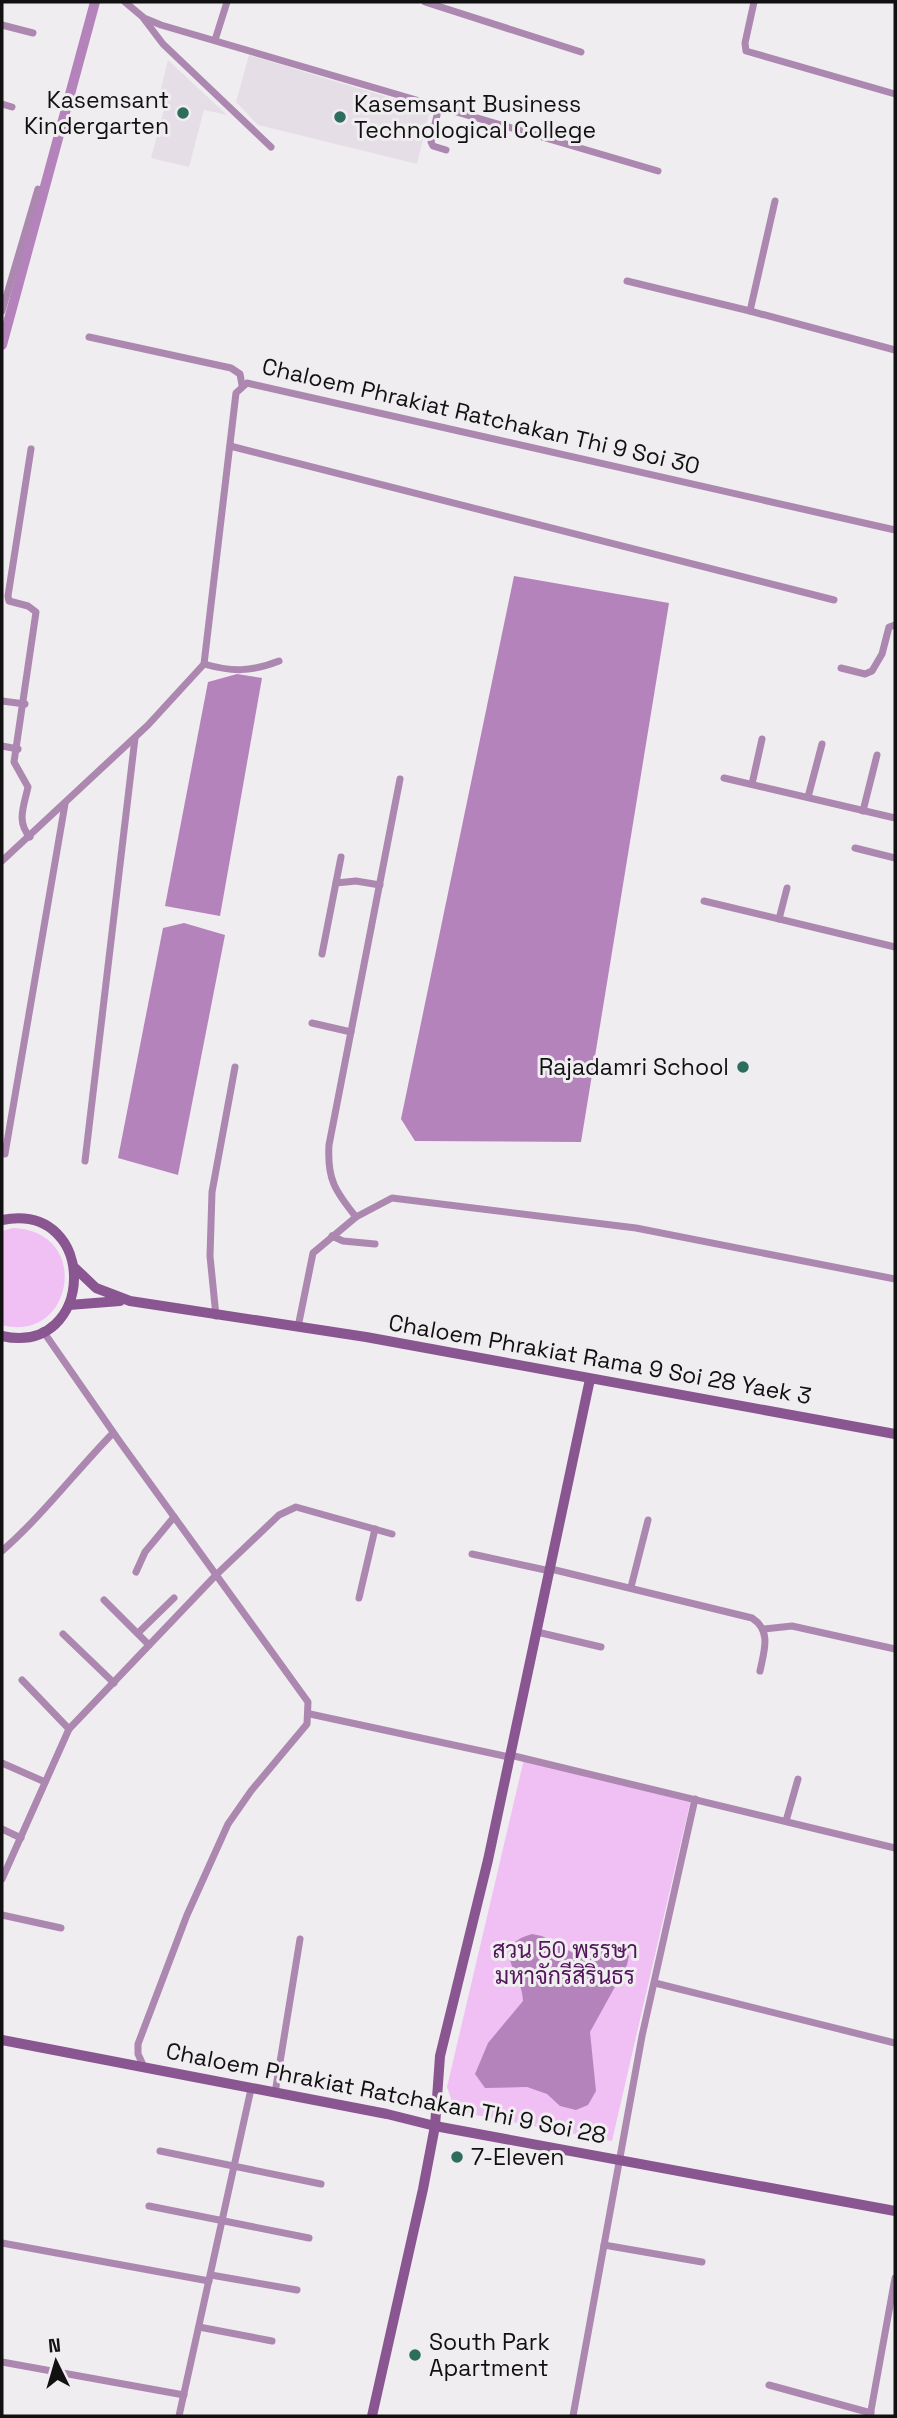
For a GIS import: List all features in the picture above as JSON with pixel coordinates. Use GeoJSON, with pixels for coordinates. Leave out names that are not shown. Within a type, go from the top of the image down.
{"type":"FeatureCollection","features":[{"type":"Feature","properties":{"kind":"main road"},"geometry":{"type":"LineString","coordinates":[[2,1220],[28,1219],[50,1229],[67,1246],[75,1268],[75,1287],[69,1305],[58,1320],[43,1331],[21,1338],[2,1336]]}},
{"type":"Feature","properties":{"kind":"main road","name":"Chaloem Phrakiat Rama 9 Soi 28 Yaek 3"},"geometry":{"type":"LineString","coordinates":[[75,1268],[96,1289],[130,1301],[216,1317],[298,1327],[895,1434]]}},
{"type":"Feature","properties":{"kind":"main road","name":"Chaloem Phrakiat Rama 9 Soi 28 Yaek 3"},"geometry":{"type":"LineString","coordinates":[[69,1305],[130,1301]]}},
{"type":"Feature","properties":{"kind":"main road"},"geometry":{"type":"LineString","coordinates":[[372,2416],[435,2126],[440,2056],[510,1756],[590,1379]]}},
{"type":"Feature","properties":{"kind":"main road"},"geometry":{"type":"LineString","coordinates":[[2,2040],[144,2067]]}},
{"type":"Feature","properties":{"kind":"main road","name":"Chaloem Phrakiat Ratchakan Thi 9 Soi 28"},"geometry":{"type":"LineString","coordinates":[[144,2067],[435,2126],[895,2211]]}},
{"type":"Feature","properties":{"kind":"street"},"geometry":{"type":"LineString","coordinates":[[125,2],[144,18],[163,44],[271,147]]}},
{"type":"Feature","properties":{"kind":"street"},"geometry":{"type":"LineString","coordinates":[[215,40],[227,2]]}},
{"type":"Feature","properties":{"kind":"street"},"geometry":{"type":"LineString","coordinates":[[425,2],[581,52]]}},
{"type":"Feature","properties":{"kind":"street"},"geometry":{"type":"LineString","coordinates":[[754,2],[746,51],[895,94]]}},
{"type":"Feature","properties":{"kind":"street"},"geometry":{"type":"LineString","coordinates":[[144,18],[658,171]]}},
{"type":"Feature","properties":{"kind":"street"},"geometry":{"type":"LineString","coordinates":[[2,25],[33,33]]}},
{"type":"Feature","properties":{"kind":"street"},"geometry":{"type":"LineString","coordinates":[[2,104],[12,107]]}},
{"type":"Feature","properties":{"kind":"street"},"geometry":{"type":"LineString","coordinates":[[439,106],[431,142],[433,146],[446,150]]}},
{"type":"Feature","properties":{"kind":"street"},"geometry":{"type":"LineString","coordinates":[[2,311],[38,188]]}},
{"type":"Feature","properties":{"kind":"street"},"geometry":{"type":"LineString","coordinates":[[750,311],[775,201]]}},
{"type":"Feature","properties":{"kind":"street"},"geometry":{"type":"LineString","coordinates":[[626,281],[895,350]]}},
{"type":"Feature","properties":{"kind":"street"},"geometry":{"type":"LineString","coordinates":[[89,337],[231,368],[240,374],[242,384]]}},
{"type":"Feature","properties":{"kind":"street","name":"Chaloem Phrakiat Ratchakan Thi 9 Soi 30"},"geometry":{"type":"LineString","coordinates":[[204,664],[236,393],[242,384],[252,383],[895,530]]}},
{"type":"Feature","properties":{"kind":"street"},"geometry":{"type":"LineString","coordinates":[[230,446],[834,600]]}},
{"type":"Feature","properties":{"kind":"street"},"geometry":{"type":"LineString","coordinates":[[30,837],[22,828],[21,822],[28,787],[25,776],[15,766],[36,612],[29,606],[9,601],[8,596],[31,449]]}},
{"type":"Feature","properties":{"kind":"street"},"geometry":{"type":"LineString","coordinates":[[841,668],[865,674],[872,671],[882,654],[889,627],[895,625]]}},
{"type":"Feature","properties":{"kind":"street"},"geometry":{"type":"LineString","coordinates":[[2,862],[135,737],[204,664],[255,671],[279,661]]}},
{"type":"Feature","properties":{"kind":"street"},"geometry":{"type":"LineString","coordinates":[[2,701],[25,704]]}},
{"type":"Feature","properties":{"kind":"street"},"geometry":{"type":"LineString","coordinates":[[85,1161],[135,737]]}},
{"type":"Feature","properties":{"kind":"street"},"geometry":{"type":"LineString","coordinates":[[752,784],[762,739]]}},
{"type":"Feature","properties":{"kind":"street"},"geometry":{"type":"LineString","coordinates":[[808,797],[822,744]]}},
{"type":"Feature","properties":{"kind":"street"},"geometry":{"type":"LineString","coordinates":[[2,746],[18,749]]}},
{"type":"Feature","properties":{"kind":"street"},"geometry":{"type":"LineString","coordinates":[[863,810],[877,755]]}},
{"type":"Feature","properties":{"kind":"street"},"geometry":{"type":"LineString","coordinates":[[724,778],[895,818]]}},
{"type":"Feature","properties":{"kind":"street"},"geometry":{"type":"LineString","coordinates":[[356,1217],[335,1191],[328,1163],[400,779]]}},
{"type":"Feature","properties":{"kind":"street"},"geometry":{"type":"LineString","coordinates":[[5,1154],[65,803]]}},
{"type":"Feature","properties":{"kind":"street"},"geometry":{"type":"LineString","coordinates":[[855,848],[895,858]]}},
{"type":"Feature","properties":{"kind":"street"},"geometry":{"type":"LineString","coordinates":[[322,954],[341,858]]}},
{"type":"Feature","properties":{"kind":"street"},"geometry":{"type":"LineString","coordinates":[[336,883],[356,881],[380,886]]}},
{"type":"Feature","properties":{"kind":"street"},"geometry":{"type":"LineString","coordinates":[[779,919],[787,888]]}},
{"type":"Feature","properties":{"kind":"street"},"geometry":{"type":"LineString","coordinates":[[704,901],[895,947]]}},
{"type":"Feature","properties":{"kind":"street"},"geometry":{"type":"LineString","coordinates":[[312,1023],[351,1032]]}},
{"type":"Feature","properties":{"kind":"street"},"geometry":{"type":"LineString","coordinates":[[216,1317],[210,1256],[212,1192],[235,1067]]}},
{"type":"Feature","properties":{"kind":"street"},"geometry":{"type":"LineString","coordinates":[[298,1327],[313,1252],[356,1217],[392,1198],[636,1228],[895,1279]]}},
{"type":"Feature","properties":{"kind":"street"},"geometry":{"type":"LineString","coordinates":[[332,1236],[343,1241],[375,1244]]}},
{"type":"Feature","properties":{"kind":"street"},"geometry":{"type":"LineString","coordinates":[[43,1331],[113,1433],[304,1693],[310,1714],[510,1756],[895,1848]]}},
{"type":"Feature","properties":{"kind":"street"},"geometry":{"type":"LineString","coordinates":[[2,1551],[44,1513],[74,1473],[113,1433]]}},
{"type":"Feature","properties":{"kind":"street"},"geometry":{"type":"LineString","coordinates":[[2,1879],[69,1729],[216,1575],[288,1509],[307,1509],[392,1534]]}},
{"type":"Feature","properties":{"kind":"street"},"geometry":{"type":"LineString","coordinates":[[136,1572],[145,1552],[174,1517]]}},
{"type":"Feature","properties":{"kind":"street"},"geometry":{"type":"LineString","coordinates":[[631,1587],[648,1520]]}},
{"type":"Feature","properties":{"kind":"street"},"geometry":{"type":"LineString","coordinates":[[359,1598],[375,1529]]}},
{"type":"Feature","properties":{"kind":"street"},"geometry":{"type":"LineString","coordinates":[[472,1554],[631,1587],[752,1618],[764,1629],[766,1644],[761,1671]]}},
{"type":"Feature","properties":{"kind":"street"},"geometry":{"type":"LineString","coordinates":[[138,1633],[174,1598]]}},
{"type":"Feature","properties":{"kind":"street"},"geometry":{"type":"LineString","coordinates":[[104,1600],[149,1645]]}},
{"type":"Feature","properties":{"kind":"street"},"geometry":{"type":"LineString","coordinates":[[764,1629],[792,1626],[895,1649]]}},
{"type":"Feature","properties":{"kind":"street"},"geometry":{"type":"LineString","coordinates":[[537,1632],[601,1647]]}},
{"type":"Feature","properties":{"kind":"street"},"geometry":{"type":"LineString","coordinates":[[63,1634],[114,1684]]}},
{"type":"Feature","properties":{"kind":"street"},"geometry":{"type":"LineString","coordinates":[[22,1680],[69,1729]]}},
{"type":"Feature","properties":{"kind":"street","name":"Chaloem Phrakiat Ratchakan Thi 9 Soi 28"},"geometry":{"type":"LineString","coordinates":[[144,2067],[138,2054],[138,2044],[187,1915],[228,1824],[251,1791],[299,1735],[310,1714]]}},
{"type":"Feature","properties":{"kind":"street"},"geometry":{"type":"LineString","coordinates":[[2,1763],[45,1782]]}},
{"type":"Feature","properties":{"kind":"street"},"geometry":{"type":"LineString","coordinates":[[786,1821],[798,1779]]}},
{"type":"Feature","properties":{"kind":"street"},"geometry":{"type":"LineString","coordinates":[[572,2416],[619,2159],[695,1799]]}},
{"type":"Feature","properties":{"kind":"street"},"geometry":{"type":"LineString","coordinates":[[2,1829],[21,1838]]}},
{"type":"Feature","properties":{"kind":"street"},"geometry":{"type":"LineString","coordinates":[[2,1914],[61,1928]]}},
{"type":"Feature","properties":{"kind":"street"},"geometry":{"type":"LineString","coordinates":[[275,2092],[300,1939]]}},
{"type":"Feature","properties":{"kind":"street"},"geometry":{"type":"LineString","coordinates":[[655,1983],[895,2043]]}},
{"type":"Feature","properties":{"kind":"street"},"geometry":{"type":"LineString","coordinates":[[179,2416],[251,2089]]}},
{"type":"Feature","properties":{"kind":"street"},"geometry":{"type":"LineString","coordinates":[[160,2151],[321,2184]]}},
{"type":"Feature","properties":{"kind":"street"},"geometry":{"type":"LineString","coordinates":[[149,2206],[309,2238]]}},
{"type":"Feature","properties":{"kind":"street"},"geometry":{"type":"LineString","coordinates":[[2,2243],[297,2290]]}},
{"type":"Feature","properties":{"kind":"street"},"geometry":{"type":"LineString","coordinates":[[604,2245],[702,2262]]}},
{"type":"Feature","properties":{"kind":"street"},"geometry":{"type":"LineString","coordinates":[[769,2385],[870,2415],[895,2278]]}},
{"type":"Feature","properties":{"kind":"street"},"geometry":{"type":"LineString","coordinates":[[199,2327],[272,2341]]}},
{"type":"Feature","properties":{"kind":"street"},"geometry":{"type":"LineString","coordinates":[[2,2362],[184,2395]]}},
{"type":"Feature","properties":{"kind":"shaded area","name":"Kasemsant Business Technological College"},"geometry":{"type":"Polygon","coordinates":[[[249,55],[430,110],[417,164],[258,125],[236,102],[249,55]]]}},
{"type":"Feature","properties":{"kind":"shaded area","name":"Kasemsant Kindergarten"},"geometry":{"type":"Polygon","coordinates":[[[168,60],[227,115],[204,110],[189,167],[151,158],[166,102],[158,100],[168,60]]]}},
{"type":"Feature","properties":{"kind":"shaded area"},"geometry":{"type":"Polygon","coordinates":[[[514,576],[669,603],[581,1142],[415,1141],[401,1119],[514,576]]]}},
{"type":"Feature","properties":{"kind":"shaded area"},"geometry":{"type":"Polygon","coordinates":[[[237,674],[262,678],[220,916],[165,906],[208,682],[237,674]]]}},
{"type":"Feature","properties":{"kind":"shaded area"},"geometry":{"type":"Polygon","coordinates":[[[184,923],[225,935],[178,1175],[118,1158],[163,928],[184,923]]]}},
{"type":"Feature","properties":{"kind":"shaded area"},"geometry":{"type":"Polygon","coordinates":[[[532,1934],[542,1936],[575,1954],[623,1949],[629,1956],[627,1965],[590,2032],[596,2091],[588,2105],[576,2110],[560,2106],[547,2094],[527,2087],[485,2088],[475,2074],[488,2043],[523,2001],[509,1954],[519,1939],[532,1934]]]}},
{"type":"Feature","properties":{"kind":"green space"},"geometry":{"type":"Polygon","coordinates":[[[13,1228],[38,1234],[55,1247],[63,1265],[64,1285],[58,1303],[45,1318],[26,1326],[2,1325],[2,1231],[13,1228]]]}},
{"type":"Feature","properties":{"kind":"green space","name":"สวน 50 พรรษา มหาจักรีสิรินธร"},"geometry":{"type":"Polygon","coordinates":[[[524,1759],[691,1799],[612,2141],[455,2111],[447,2087],[524,1759]]]}},
{"type":"Feature","properties":{"kind":"waterway"},"geometry":{"type":"LineString","coordinates":[[2,345],[95,2]]}},
{"type":"Feature","properties":{"kind":"place","name":"Kasemsant Kindergarten"},"geometry":{"type":"Point","coordinates":[183,113]}},
{"type":"Feature","properties":{"kind":"place","name":"Kasemsant Business Technological College"},"geometry":{"type":"Point","coordinates":[340,117]}},
{"type":"Feature","properties":{"kind":"place","name":"Rajadamri School"},"geometry":{"type":"Point","coordinates":[743,1067]}},
{"type":"Feature","properties":{"kind":"place","name":"7-Eleven"},"geometry":{"type":"Point","coordinates":[457,2157]}},
{"type":"Feature","properties":{"kind":"place","name":"South Park Apartment"},"geometry":{"type":"Point","coordinates":[415,2355]}}]}
